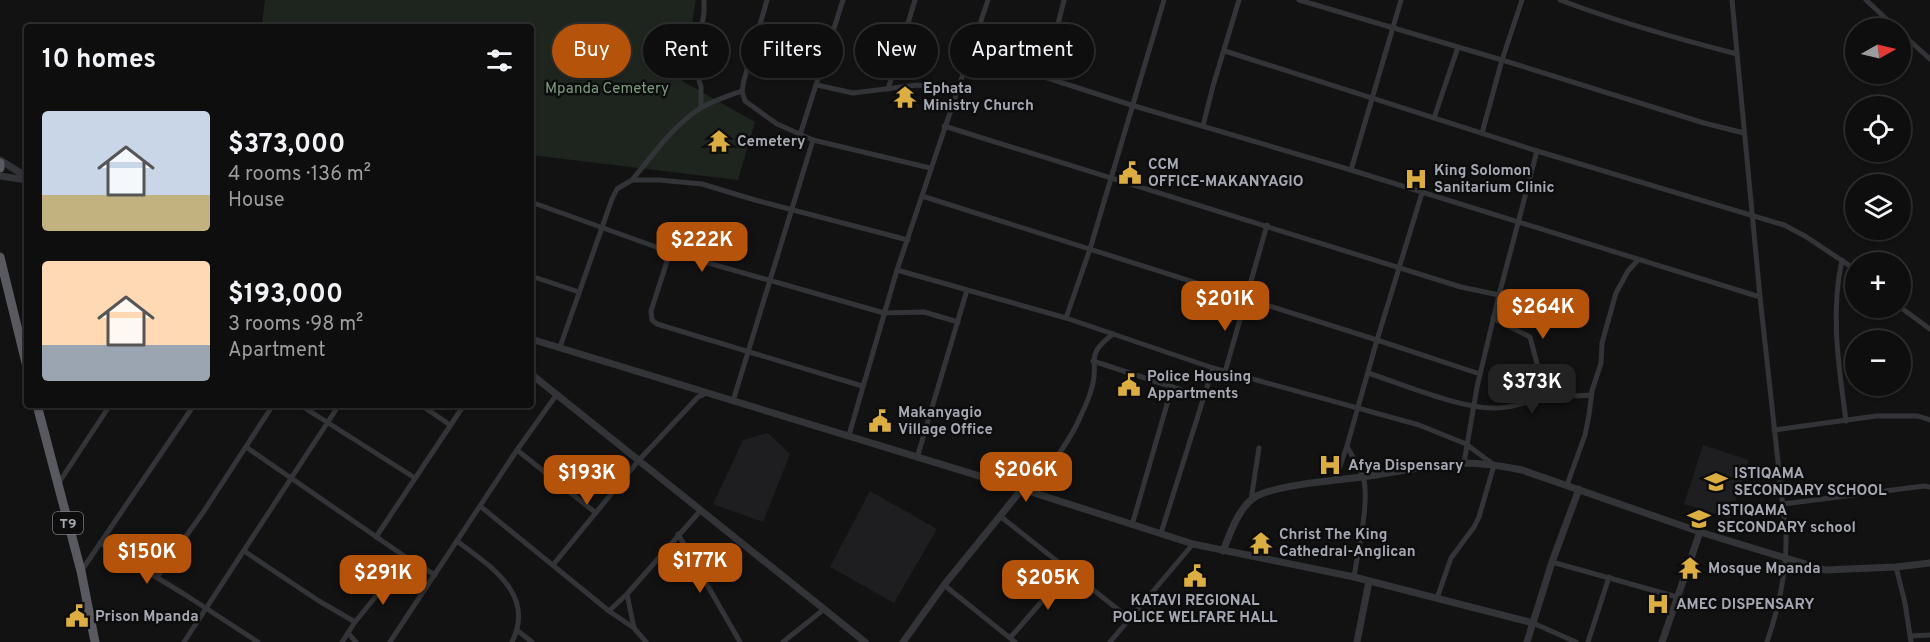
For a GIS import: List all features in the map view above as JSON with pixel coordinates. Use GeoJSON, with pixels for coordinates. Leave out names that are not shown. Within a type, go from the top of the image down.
{"type":"FeatureCollection","features":[{"type":"Feature","properties":{"kind":"highway"},"geometry":{"type":"LineString","coordinates":[[0,162],[0,168]]}},
{"type":"Feature","properties":{"kind":"highway"},"geometry":{"type":"LineString","coordinates":[[0,257],[24,355]]}},
{"type":"Feature","properties":{"kind":"highway","name":"T9"},"geometry":{"type":"LineString","coordinates":[[38,408],[81,571],[95,642]]}},
{"type":"Feature","properties":{"kind":"street"},"geometry":{"type":"LineString","coordinates":[[701,108],[701,87],[695,65],[704,14],[704,0]]}},
{"type":"Feature","properties":{"kind":"street"},"geometry":{"type":"LineString","coordinates":[[767,0],[742,91],[746,101],[777,124],[813,140],[930,168]]}},
{"type":"Feature","properties":{"kind":"street"},"geometry":{"type":"LineString","coordinates":[[800,135],[843,0]]}},
{"type":"Feature","properties":{"kind":"street"},"geometry":{"type":"LineString","coordinates":[[888,89],[915,0]]}},
{"type":"Feature","properties":{"kind":"street"},"geometry":{"type":"LineString","coordinates":[[980,24],[988,0]]}},
{"type":"Feature","properties":{"kind":"street"},"geometry":{"type":"LineString","coordinates":[[1058,24],[1064,0]]}},
{"type":"Feature","properties":{"kind":"street"},"geometry":{"type":"LineString","coordinates":[[1066,318],[1090,249],[1164,0]]}},
{"type":"Feature","properties":{"kind":"street"},"geometry":{"type":"LineString","coordinates":[[1203,126],[1239,0]]}},
{"type":"Feature","properties":{"kind":"street"},"geometry":{"type":"LineString","coordinates":[[1299,0],[1693,120],[1744,133]]}},
{"type":"Feature","properties":{"kind":"street"},"geometry":{"type":"LineString","coordinates":[[1351,170],[1401,0]]}},
{"type":"Feature","properties":{"kind":"street"},"geometry":{"type":"LineString","coordinates":[[1482,133],[1502,60],[1522,0]]}},
{"type":"Feature","properties":{"kind":"street"},"geometry":{"type":"LineString","coordinates":[[1560,0],[1689,42],[1737,54]]}},
{"type":"Feature","properties":{"kind":"street"},"geometry":{"type":"LineString","coordinates":[[1732,0],[1787,560],[1778,610],[1767,642]]}},
{"type":"Feature","properties":{"kind":"street"},"geometry":{"type":"LineString","coordinates":[[1866,0],[1885,18]]}},
{"type":"Feature","properties":{"kind":"street"},"geometry":{"type":"LineString","coordinates":[[1911,43],[1930,59]]}},
{"type":"Feature","properties":{"kind":"street"},"geometry":{"type":"LineString","coordinates":[[1434,118],[1458,47]]}},
{"type":"Feature","properties":{"kind":"street"},"geometry":{"type":"LineString","coordinates":[[1225,51],[1537,151],[1753,215],[1793,229],[1845,262]]}},
{"type":"Feature","properties":{"kind":"street"},"geometry":{"type":"LineString","coordinates":[[849,435],[897,270],[962,78]]}},
{"type":"Feature","properties":{"kind":"street"},"geometry":{"type":"LineString","coordinates":[[1048,78],[1760,297]]}},
{"type":"Feature","properties":{"kind":"street"},"geometry":{"type":"LineString","coordinates":[[817,85],[853,93],[930,85],[958,89]]}},
{"type":"Feature","properties":{"kind":"street"},"geometry":{"type":"LineString","coordinates":[[560,347],[617,189],[632,180],[667,136],[701,108],[742,91]]}},
{"type":"Feature","properties":{"kind":"street"},"geometry":{"type":"LineString","coordinates":[[944,126],[1461,287],[1499,295]]}},
{"type":"Feature","properties":{"kind":"street"},"geometry":{"type":"LineString","coordinates":[[733,401],[813,140]]}},
{"type":"Feature","properties":{"kind":"street"},"geometry":{"type":"LineString","coordinates":[[1464,463],[1472,406],[1537,151]]}},
{"type":"Feature","properties":{"kind":"street"},"geometry":{"type":"LineString","coordinates":[[0,162],[24,176]]}},
{"type":"Feature","properties":{"kind":"street"},"geometry":{"type":"LineString","coordinates":[[0,176],[24,178]]}},
{"type":"Feature","properties":{"kind":"street"},"geometry":{"type":"LineString","coordinates":[[632,180],[702,184],[908,240]]}},
{"type":"Feature","properties":{"kind":"street"},"geometry":{"type":"LineString","coordinates":[[1335,480],[1422,193]]}},
{"type":"Feature","properties":{"kind":"street"},"geometry":{"type":"LineString","coordinates":[[922,196],[1480,374]]}},
{"type":"Feature","properties":{"kind":"street"},"geometry":{"type":"LineString","coordinates":[[534,203],[670,252],[884,313],[924,312],[958,322]]}},
{"type":"Feature","properties":{"kind":"street"},"geometry":{"type":"LineString","coordinates":[[1225,372],[1248,299],[1267,225]]}},
{"type":"Feature","properties":{"kind":"street"},"geometry":{"type":"LineString","coordinates":[[670,252],[651,311],[652,320],[657,324],[862,386]]}},
{"type":"Feature","properties":{"kind":"street"},"geometry":{"type":"LineString","coordinates":[[1567,486],[1585,435],[1591,395],[1601,363],[1602,343],[1616,293],[1628,271],[1638,260]]}},
{"type":"Feature","properties":{"kind":"street"},"geometry":{"type":"LineString","coordinates":[[1842,260],[1836,285],[1835,314],[1846,421]]}},
{"type":"Feature","properties":{"kind":"street"},"geometry":{"type":"LineString","coordinates":[[897,270],[1066,318],[1225,372],[1419,426],[1466,444],[1494,465]]}},
{"type":"Feature","properties":{"kind":"street"},"geometry":{"type":"LineString","coordinates":[[534,277],[579,292]]}},
{"type":"Feature","properties":{"kind":"street"},"geometry":{"type":"LineString","coordinates":[[917,458],[967,290]]}},
{"type":"Feature","properties":{"kind":"street"},"geometry":{"type":"LineString","coordinates":[[1911,315],[1930,329]]}},
{"type":"Feature","properties":{"kind":"street"},"geometry":{"type":"LineString","coordinates":[[1493,318],[1530,337],[1540,375],[1544,381],[1566,396]]}},
{"type":"Feature","properties":{"kind":"street"},"geometry":{"type":"LineString","coordinates":[[1030,491],[1075,428],[1093,386],[1093,362],[1099,346],[1113,334]]}},
{"type":"Feature","properties":{"kind":"street"},"geometry":{"type":"LineString","coordinates":[[534,340],[1030,491],[1193,544],[1354,577],[1437,598],[1533,623],[1575,642]]}},
{"type":"Feature","properties":{"kind":"street"},"geometry":{"type":"LineString","coordinates":[[1093,362],[1203,397]]}},
{"type":"Feature","properties":{"kind":"street"},"geometry":{"type":"LineString","coordinates":[[1161,533],[1213,368]]}},
{"type":"Feature","properties":{"kind":"street"},"geometry":{"type":"LineString","coordinates":[[1368,373],[1472,406],[1498,408],[1545,398],[1591,395]]}},
{"type":"Feature","properties":{"kind":"street"},"geometry":{"type":"LineString","coordinates":[[534,376],[865,642]]}},
{"type":"Feature","properties":{"kind":"street"},"geometry":{"type":"LineString","coordinates":[[1132,525],[1172,387]]}},
{"type":"Feature","properties":{"kind":"street"},"geometry":{"type":"LineString","coordinates":[[390,642],[557,394]]}},
{"type":"Feature","properties":{"kind":"street"},"geometry":{"type":"LineString","coordinates":[[553,566],[639,460],[703,394]]}},
{"type":"Feature","properties":{"kind":"street"},"geometry":{"type":"LineString","coordinates":[[58,484],[108,408]]}},
{"type":"Feature","properties":{"kind":"street"},"geometry":{"type":"LineString","coordinates":[[81,571],[192,408]]}},
{"type":"Feature","properties":{"kind":"street"},"geometry":{"type":"LineString","coordinates":[[157,578],[271,408]]}},
{"type":"Feature","properties":{"kind":"street"},"geometry":{"type":"LineString","coordinates":[[305,408],[415,478]]}},
{"type":"Feature","properties":{"kind":"street"},"geometry":{"type":"LineString","coordinates":[[184,642],[337,408]]}},
{"type":"Feature","properties":{"kind":"street"},"geometry":{"type":"LineString","coordinates":[[425,408],[450,425]]}},
{"type":"Feature","properties":{"kind":"street"},"geometry":{"type":"LineString","coordinates":[[376,537],[462,408]]}},
{"type":"Feature","properties":{"kind":"street"},"geometry":{"type":"LineString","coordinates":[[1774,430],[1876,416],[1917,416],[1930,420]]}},
{"type":"Feature","properties":{"kind":"street"},"geometry":{"type":"LineString","coordinates":[[1347,446],[1364,477],[1364,503],[1354,577]]}},
{"type":"Feature","properties":{"kind":"street"},"geometry":{"type":"LineString","coordinates":[[246,447],[407,558],[435,574]]}},
{"type":"Feature","properties":{"kind":"street"},"geometry":{"type":"LineString","coordinates":[[1250,502],[1259,448]]}},
{"type":"Feature","properties":{"kind":"street"},"geometry":{"type":"LineString","coordinates":[[518,450],[597,513]]}},
{"type":"Feature","properties":{"kind":"street"},"geometry":{"type":"LineString","coordinates":[[1222,551],[1239,515],[1254,497],[1335,480],[1464,463],[1522,470],[1700,532],[1825,570],[1930,563]]}},
{"type":"Feature","properties":{"kind":"street"},"geometry":{"type":"LineString","coordinates":[[1437,598],[1451,558],[1479,518],[1494,465]]}},
{"type":"Feature","properties":{"kind":"street"},"geometry":{"type":"LineString","coordinates":[[1783,504],[1930,487]]}},
{"type":"Feature","properties":{"kind":"street"},"geometry":{"type":"LineString","coordinates":[[903,642],[944,585],[1022,489]]}},
{"type":"Feature","properties":{"kind":"street"},"geometry":{"type":"LineString","coordinates":[[1527,642],[1552,562],[1579,489]]}},
{"type":"Feature","properties":{"kind":"street"},"geometry":{"type":"LineString","coordinates":[[480,506],[609,611],[634,628],[646,642]]}},
{"type":"Feature","properties":{"kind":"street"},"geometry":{"type":"LineString","coordinates":[[609,611],[627,594],[701,510]]}},
{"type":"Feature","properties":{"kind":"street"},"geometry":{"type":"LineString","coordinates":[[1000,516],[1130,619]]}},
{"type":"Feature","properties":{"kind":"street"},"geometry":{"type":"LineString","coordinates":[[1662,642],[1700,532]]}},
{"type":"Feature","properties":{"kind":"street"},"geometry":{"type":"LineString","coordinates":[[678,534],[740,642]]}},
{"type":"Feature","properties":{"kind":"street"},"geometry":{"type":"LineString","coordinates":[[457,541],[506,581],[513,592],[518,631],[512,642]]}},
{"type":"Feature","properties":{"kind":"street"},"geometry":{"type":"LineString","coordinates":[[100,543],[258,642]]}},
{"type":"Feature","properties":{"kind":"street"},"geometry":{"type":"LineString","coordinates":[[1110,642],[1193,544]]}},
{"type":"Feature","properties":{"kind":"street"},"geometry":{"type":"LineString","coordinates":[[244,551],[355,622]]}},
{"type":"Feature","properties":{"kind":"street"},"geometry":{"type":"LineString","coordinates":[[342,642],[355,622],[407,558]]}},
{"type":"Feature","properties":{"kind":"street"},"geometry":{"type":"LineString","coordinates":[[1552,562],[1677,597]]}},
{"type":"Feature","properties":{"kind":"street"},"geometry":{"type":"LineString","coordinates":[[1896,567],[1911,639],[1930,635]]}},
{"type":"Feature","properties":{"kind":"street"},"geometry":{"type":"LineString","coordinates":[[944,585],[1013,640],[1069,570]]}},
{"type":"Feature","properties":{"kind":"street"},"geometry":{"type":"LineString","coordinates":[[1588,642],[1609,577]]}},
{"type":"Feature","properties":{"kind":"street"},"geometry":{"type":"LineString","coordinates":[[1357,642],[1369,581]]}},
{"type":"Feature","properties":{"kind":"street"},"geometry":{"type":"LineString","coordinates":[[627,594],[634,628]]}},
{"type":"Feature","properties":{"kind":"street"},"geometry":{"type":"LineString","coordinates":[[783,642],[823,610]]}},
{"type":"Feature","properties":{"kind":"street"},"geometry":{"type":"LineString","coordinates":[[518,631],[532,642]]}},
{"type":"Feature","properties":{"kind":"street"},"geometry":{"type":"LineString","coordinates":[[348,633],[356,642]]}},
{"type":"Feature","properties":{"kind":"shaded area"},"geometry":{"type":"Polygon","coordinates":[[[768,433],[790,454],[763,522],[713,504],[743,440],[768,433]]]}},
{"type":"Feature","properties":{"kind":"shaded area","name":"ISTIQAMA SECONDARY SCHOOL"},"geometry":{"type":"Polygon","coordinates":[[[1703,445],[1749,460],[1730,519],[1684,504],[1703,445]]]}},
{"type":"Feature","properties":{"kind":"shaded area"},"geometry":{"type":"Polygon","coordinates":[[[870,491],[937,529],[894,603],[830,567],[870,491]]]}},
{"type":"Feature","properties":{"kind":"green space","name":"Mpanda Cemetery"},"geometry":{"type":"Polygon","coordinates":[[[265,0],[696,0],[692,24],[643,24],[643,78],[683,78],[682,81],[755,122],[738,180],[534,155],[534,24],[262,24],[265,0]]]}},
{"type":"Feature","properties":{"kind":"place","name":"Ephata Ministry Church"},"geometry":{"type":"Point","coordinates":[905,97]}},
{"type":"Feature","properties":{"kind":"place","name":"Cemetery"},"geometry":{"type":"Point","coordinates":[719,141]}},
{"type":"Feature","properties":{"kind":"place","name":"CCM OFFICE-MAKANYAGIO"},"geometry":{"type":"Point","coordinates":[1130,173]}},
{"type":"Feature","properties":{"kind":"place","name":"King Solomon Sanitarium Clinic"},"geometry":{"type":"Point","coordinates":[1416,179]}},
{"type":"Feature","properties":{"kind":"place","name":"Police Housing Appartments"},"geometry":{"type":"Point","coordinates":[1129,385]}},
{"type":"Feature","properties":{"kind":"place","name":"Makanyagio Village Office"},"geometry":{"type":"Point","coordinates":[880,421]}},
{"type":"Feature","properties":{"kind":"place","name":"Afya Dispensary"},"geometry":{"type":"Point","coordinates":[1330,465]}},
{"type":"Feature","properties":{"kind":"place","name":"ISTIQAMA SECONDARY SCHOOL"},"geometry":{"type":"Point","coordinates":[1716,482]}},
{"type":"Feature","properties":{"kind":"place","name":"ISTIQAMA SECONDARY school"},"geometry":{"type":"Point","coordinates":[1699,519]}},
{"type":"Feature","properties":{"kind":"place","name":"Christ The King Cathedral-Anglican"},"geometry":{"type":"Point","coordinates":[1261,543]}},
{"type":"Feature","properties":{"kind":"place","name":"Mosque Mpanda"},"geometry":{"type":"Point","coordinates":[1690,568]}},
{"type":"Feature","properties":{"kind":"place","name":"KATAVI REGIONAL POLICE WELFARE HALL"},"geometry":{"type":"Point","coordinates":[1195,576]}},
{"type":"Feature","properties":{"kind":"place","name":"AMEC DISPENSARY"},"geometry":{"type":"Point","coordinates":[1658,604]}},
{"type":"Feature","properties":{"kind":"place","name":"Prison Mpanda"},"geometry":{"type":"Point","coordinates":[77,616]}}]}
